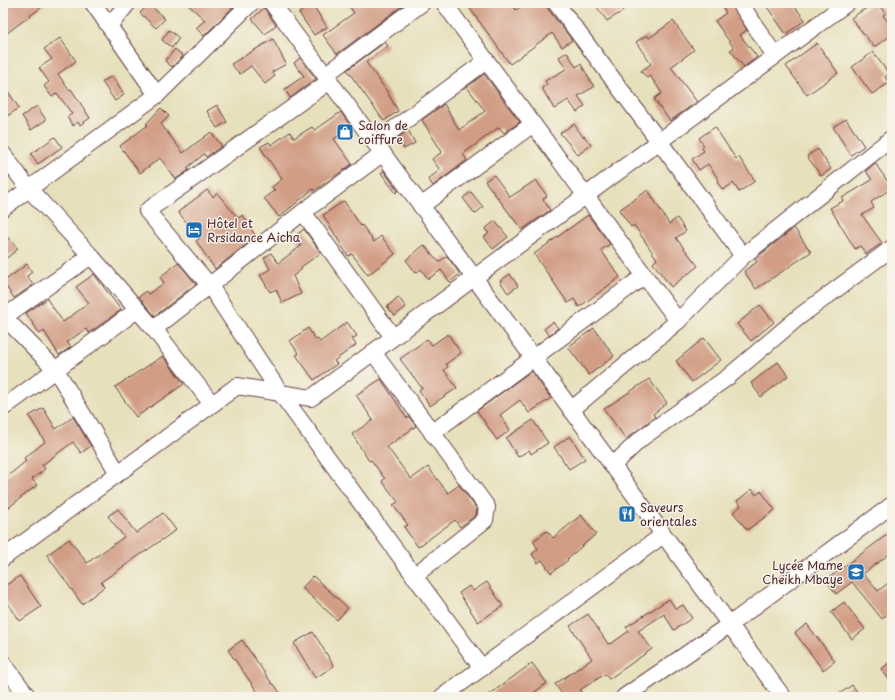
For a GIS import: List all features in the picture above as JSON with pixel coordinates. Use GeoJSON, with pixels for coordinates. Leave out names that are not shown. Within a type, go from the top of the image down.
{"type":"FeatureCollection","features":[{"type":"Feature","properties":{"kind":"street"},"geometry":{"type":"LineString","coordinates":[[93,3],[157,95]]}},
{"type":"Feature","properties":{"kind":"street"},"geometry":{"type":"LineString","coordinates":[[109,26],[128,3]]}},
{"type":"Feature","properties":{"kind":"street"},"geometry":{"type":"LineString","coordinates":[[3,208],[157,95],[251,3]]}},
{"type":"Feature","properties":{"kind":"street"},"geometry":{"type":"LineString","coordinates":[[272,3],[783,697]]}},
{"type":"Feature","properties":{"kind":"street"},"geometry":{"type":"LineString","coordinates":[[444,3],[678,321]]}},
{"type":"Feature","properties":{"kind":"street"},"geometry":{"type":"LineString","coordinates":[[556,3],[660,141],[743,256]]}},
{"type":"Feature","properties":{"kind":"street"},"geometry":{"type":"LineString","coordinates":[[740,3],[775,56]]}},
{"type":"Feature","properties":{"kind":"street"},"geometry":{"type":"LineString","coordinates":[[3,558],[237,386],[311,398],[847,3]]}},
{"type":"Feature","properties":{"kind":"street"},"geometry":{"type":"LineString","coordinates":[[413,5],[327,78],[147,211],[210,286],[281,394],[482,668]]}},
{"type":"Feature","properties":{"kind":"street"},"geometry":{"type":"LineString","coordinates":[[154,329],[303,212],[486,61]]}},
{"type":"Feature","properties":{"kind":"street"},"geometry":{"type":"LineString","coordinates":[[422,206],[533,124]]}},
{"type":"Feature","properties":{"kind":"street"},"geometry":{"type":"LineString","coordinates":[[571,410],[678,321],[743,256],[892,138]]}},
{"type":"Feature","properties":{"kind":"street"},"geometry":{"type":"LineString","coordinates":[[3,154],[29,189],[91,256],[154,329],[212,404]]}},
{"type":"Feature","properties":{"kind":"street"},"geometry":{"type":"LineString","coordinates":[[303,212],[393,337]]}},
{"type":"Feature","properties":{"kind":"street"},"geometry":{"type":"LineString","coordinates":[[612,466],[643,437],[728,376],[800,316],[892,248]]}},
{"type":"Feature","properties":{"kind":"street"},"geometry":{"type":"LineString","coordinates":[[91,256],[3,316],[56,370],[118,473]]}},
{"type":"Feature","properties":{"kind":"street"},"geometry":{"type":"LineString","coordinates":[[432,433],[644,276]]}},
{"type":"Feature","properties":{"kind":"street"},"geometry":{"type":"LineString","coordinates":[[3,408],[137,310]]}},
{"type":"Feature","properties":{"kind":"street"},"geometry":{"type":"LineString","coordinates":[[373,352],[487,508],[485,520],[414,576]]}},
{"type":"Feature","properties":{"kind":"street"},"geometry":{"type":"LineString","coordinates":[[624,697],[729,625],[892,505]]}},
{"type":"Feature","properties":{"kind":"street"},"geometry":{"type":"LineString","coordinates":[[442,697],[663,535]]}},
{"type":"Feature","properties":{"kind":"street"},"geometry":{"type":"LineString","coordinates":[[3,663],[28,697]]}},
{"type":"Feature","properties":{"kind":"building"},"geometry":{"type":"Polygon","coordinates":[[[12,3],[47,3],[3,36],[3,10],[12,3]]]}},
{"type":"Feature","properties":{"kind":"building"},"geometry":{"type":"Polygon","coordinates":[[[186,3],[229,3],[233,7],[204,36],[196,28],[205,20],[186,3]]]}},
{"type":"Feature","properties":{"kind":"building"},"geometry":{"type":"Polygon","coordinates":[[[347,3],[406,3],[337,54],[323,35],[354,13],[347,3]]]}},
{"type":"Feature","properties":{"kind":"building"},"geometry":{"type":"Polygon","coordinates":[[[466,3],[511,3],[516,10],[527,3],[547,3],[548,9],[572,40],[562,47],[552,33],[510,64],[466,3]]]}},
{"type":"Feature","properties":{"kind":"building"},"geometry":{"type":"Polygon","coordinates":[[[594,3],[618,3],[623,11],[607,21],[594,3]]]}},
{"type":"Feature","properties":{"kind":"building"},"geometry":{"type":"Polygon","coordinates":[[[731,3],[747,30],[740,35],[757,57],[744,67],[730,50],[734,48],[715,21],[726,13],[723,8],[731,3]]]}},
{"type":"Feature","properties":{"kind":"building"},"geometry":{"type":"Polygon","coordinates":[[[773,3],[792,3],[805,20],[786,34],[767,7],[773,3]]]}},
{"type":"Feature","properties":{"kind":"building"},"geometry":{"type":"Polygon","coordinates":[[[874,3],[879,3],[886,13],[883,15],[892,28],[892,35],[874,47],[851,18],[874,3]]]}},
{"type":"Feature","properties":{"kind":"building"},"geometry":{"type":"Polygon","coordinates":[[[149,4],[165,19],[156,28],[140,13],[149,4]]]}},
{"type":"Feature","properties":{"kind":"building"},"geometry":{"type":"Polygon","coordinates":[[[312,4],[327,27],[314,35],[299,13],[312,4]]]}},
{"type":"Feature","properties":{"kind":"building"},"geometry":{"type":"Polygon","coordinates":[[[264,8],[276,25],[265,34],[252,19],[264,8]]]}},
{"type":"Feature","properties":{"kind":"building"},"geometry":{"type":"Polygon","coordinates":[[[673,21],[694,50],[671,67],[697,102],[670,121],[654,99],[662,93],[650,76],[647,78],[641,71],[651,64],[636,42],[647,35],[649,38],[673,21]]]}},
{"type":"Feature","properties":{"kind":"building"},"geometry":{"type":"Polygon","coordinates":[[[169,30],[179,38],[172,48],[162,40],[169,30]]]}},
{"type":"Feature","properties":{"kind":"building"},"geometry":{"type":"Polygon","coordinates":[[[60,38],[76,61],[58,74],[69,90],[71,89],[90,118],[80,125],[78,122],[73,126],[67,117],[72,114],[57,93],[52,97],[44,86],[49,82],[39,68],[52,59],[44,49],[60,38]]]}},
{"type":"Feature","properties":{"kind":"building"},"geometry":{"type":"Polygon","coordinates":[[[273,39],[286,64],[272,72],[275,76],[265,84],[251,66],[240,74],[231,64],[273,39]]]}},
{"type":"Feature","properties":{"kind":"building"},"geometry":{"type":"Polygon","coordinates":[[[385,42],[388,46],[366,62],[386,90],[398,111],[384,121],[347,70],[385,42]]]}},
{"type":"Feature","properties":{"kind":"building"},"geometry":{"type":"Polygon","coordinates":[[[817,43],[838,73],[807,95],[786,66],[817,43]]]}},
{"type":"Feature","properties":{"kind":"building"},"geometry":{"type":"Polygon","coordinates":[[[175,49],[183,56],[172,67],[165,61],[175,49]]]}},
{"type":"Feature","properties":{"kind":"building"},"geometry":{"type":"Polygon","coordinates":[[[567,52],[576,67],[581,64],[594,87],[578,96],[585,106],[577,112],[568,100],[554,109],[542,88],[547,84],[545,81],[566,69],[559,57],[567,52]]]}},
{"type":"Feature","properties":{"kind":"building"},"geometry":{"type":"Polygon","coordinates":[[[873,52],[889,74],[885,77],[889,83],[872,94],[852,67],[873,52]]]}},
{"type":"Feature","properties":{"kind":"building"},"geometry":{"type":"Polygon","coordinates":[[[300,58],[316,79],[290,98],[285,89],[304,76],[294,63],[300,58]]]}},
{"type":"Feature","properties":{"kind":"building"},"geometry":{"type":"Polygon","coordinates":[[[484,74],[520,122],[504,133],[499,127],[463,154],[467,160],[433,186],[428,179],[440,170],[432,159],[442,152],[422,120],[444,104],[459,130],[485,111],[467,87],[484,74]]]}},
{"type":"Feature","properties":{"kind":"building"},"geometry":{"type":"Polygon","coordinates":[[[112,76],[124,95],[115,101],[102,82],[112,76]]]}},
{"type":"Feature","properties":{"kind":"building"},"geometry":{"type":"Polygon","coordinates":[[[3,84],[19,108],[3,119],[3,84]]]}},
{"type":"Feature","properties":{"kind":"building"},"geometry":{"type":"Polygon","coordinates":[[[217,105],[227,122],[217,128],[207,111],[217,105]]]}},
{"type":"Feature","properties":{"kind":"building"},"geometry":{"type":"Polygon","coordinates":[[[37,106],[46,120],[31,130],[22,116],[37,106]]]}},
{"type":"Feature","properties":{"kind":"building"},"geometry":{"type":"Polygon","coordinates":[[[161,108],[169,116],[161,124],[183,153],[211,132],[222,146],[206,157],[204,154],[187,168],[189,170],[176,179],[160,158],[140,173],[120,146],[148,125],[146,124],[161,108]]]}},
{"type":"Feature","properties":{"kind":"building"},"geometry":{"type":"Polygon","coordinates":[[[341,112],[351,127],[334,139],[352,164],[314,191],[313,189],[279,217],[264,198],[275,190],[272,187],[282,179],[260,147],[269,142],[271,145],[290,132],[294,138],[312,127],[315,130],[341,112]]]}},
{"type":"Feature","properties":{"kind":"building"},"geometry":{"type":"Polygon","coordinates":[[[846,119],[864,146],[851,155],[833,127],[846,119]]]}},
{"type":"Feature","properties":{"kind":"building"},"geometry":{"type":"Polygon","coordinates":[[[574,124],[591,145],[578,155],[560,133],[574,124]]]}},
{"type":"Feature","properties":{"kind":"building"},"geometry":{"type":"Polygon","coordinates":[[[715,127],[736,159],[739,157],[755,181],[739,192],[733,183],[723,190],[717,182],[719,180],[708,164],[699,170],[692,159],[704,151],[702,148],[704,146],[699,138],[715,127]]]}},
{"type":"Feature","properties":{"kind":"building"},"geometry":{"type":"Polygon","coordinates":[[[408,130],[415,143],[404,149],[398,138],[408,130]]]}},
{"type":"Feature","properties":{"kind":"building"},"geometry":{"type":"Polygon","coordinates":[[[55,137],[62,147],[38,164],[31,154],[55,137]]]}},
{"type":"Feature","properties":{"kind":"building"},"geometry":{"type":"Polygon","coordinates":[[[818,149],[831,169],[821,176],[807,156],[818,149]]]}},
{"type":"Feature","properties":{"kind":"building"},"geometry":{"type":"Polygon","coordinates":[[[875,163],[892,188],[871,202],[874,208],[862,215],[882,243],[866,254],[860,246],[855,249],[830,208],[843,201],[842,198],[872,180],[866,171],[875,163]]]}},
{"type":"Feature","properties":{"kind":"building"},"geometry":{"type":"Polygon","coordinates":[[[384,171],[398,191],[396,193],[381,173],[384,171]]]}},
{"type":"Feature","properties":{"kind":"building"},"geometry":{"type":"Polygon","coordinates":[[[494,175],[510,197],[536,180],[547,196],[543,199],[550,210],[522,230],[485,181],[494,175]]]}},
{"type":"Feature","properties":{"kind":"building"},"geometry":{"type":"Polygon","coordinates":[[[207,190],[213,197],[217,193],[238,218],[243,215],[256,237],[215,269],[196,241],[200,238],[178,212],[207,190]]]}},
{"type":"Feature","properties":{"kind":"building"},"geometry":{"type":"Polygon","coordinates":[[[648,190],[669,224],[677,218],[686,231],[676,238],[698,266],[671,287],[653,263],[657,259],[634,225],[631,227],[619,210],[648,190]]]}},
{"type":"Feature","properties":{"kind":"building"},"geometry":{"type":"Polygon","coordinates":[[[471,192],[483,207],[475,214],[463,198],[471,192]]]}},
{"type":"Feature","properties":{"kind":"building"},"geometry":{"type":"Polygon","coordinates":[[[344,201],[374,242],[381,236],[395,254],[368,275],[352,254],[348,256],[323,215],[344,201]]]}},
{"type":"Feature","properties":{"kind":"building"},"geometry":{"type":"Polygon","coordinates":[[[588,215],[610,244],[601,250],[620,277],[579,307],[574,299],[568,303],[534,254],[588,215]]]}},
{"type":"Feature","properties":{"kind":"building"},"geometry":{"type":"Polygon","coordinates":[[[495,221],[508,237],[493,249],[484,237],[489,233],[485,229],[495,221]]]}},
{"type":"Feature","properties":{"kind":"building"},"geometry":{"type":"Polygon","coordinates":[[[794,228],[811,252],[756,289],[744,271],[757,262],[755,259],[794,228]]]}},
{"type":"Feature","properties":{"kind":"building"},"geometry":{"type":"Polygon","coordinates":[[[304,229],[321,253],[301,267],[302,269],[293,276],[301,294],[282,303],[276,289],[270,292],[260,275],[270,269],[264,258],[271,253],[278,263],[301,246],[295,236],[304,229]]]}},
{"type":"Feature","properties":{"kind":"building"},"geometry":{"type":"Polygon","coordinates":[[[3,232],[18,249],[3,261],[3,232]]]}},
{"type":"Feature","properties":{"kind":"building"},"geometry":{"type":"Polygon","coordinates":[[[424,245],[439,262],[447,256],[460,274],[450,282],[441,270],[428,279],[421,269],[416,273],[406,260],[424,245]]]}},
{"type":"Feature","properties":{"kind":"building"},"geometry":{"type":"Polygon","coordinates":[[[178,263],[196,284],[155,316],[139,297],[146,291],[148,294],[164,283],[160,277],[178,263]]]}},
{"type":"Feature","properties":{"kind":"building"},"geometry":{"type":"Polygon","coordinates":[[[27,264],[32,272],[27,276],[33,285],[14,298],[3,282],[27,264]]]}},
{"type":"Feature","properties":{"kind":"building"},"geometry":{"type":"Polygon","coordinates":[[[94,274],[121,310],[89,333],[86,329],[67,342],[71,347],[59,355],[44,331],[40,334],[26,313],[47,299],[63,322],[89,303],[76,287],[94,274]]]}},
{"type":"Feature","properties":{"kind":"building"},"geometry":{"type":"Polygon","coordinates":[[[510,274],[518,286],[508,293],[500,281],[510,274]]]}},
{"type":"Feature","properties":{"kind":"building"},"geometry":{"type":"Polygon","coordinates":[[[398,297],[406,307],[395,316],[387,307],[398,297]]]}},
{"type":"Feature","properties":{"kind":"building"},"geometry":{"type":"Polygon","coordinates":[[[760,305],[774,322],[751,341],[737,324],[760,305]]]}},
{"type":"Feature","properties":{"kind":"building"},"geometry":{"type":"Polygon","coordinates":[[[347,322],[357,336],[352,339],[356,345],[334,361],[337,364],[314,380],[296,355],[299,354],[290,341],[308,328],[316,340],[318,339],[320,342],[347,322]]]}},
{"type":"Feature","properties":{"kind":"building"},"geometry":{"type":"Polygon","coordinates":[[[553,322],[558,328],[549,335],[544,329],[553,322]]]}},
{"type":"Feature","properties":{"kind":"building"},"geometry":{"type":"Polygon","coordinates":[[[594,328],[614,356],[589,375],[568,347],[594,328]]]}},
{"type":"Feature","properties":{"kind":"building"},"geometry":{"type":"Polygon","coordinates":[[[448,334],[461,353],[446,364],[448,367],[444,370],[457,388],[430,406],[419,390],[422,388],[400,359],[427,339],[432,345],[448,334]]]}},
{"type":"Feature","properties":{"kind":"building"},"geometry":{"type":"Polygon","coordinates":[[[704,338],[721,360],[692,382],[676,361],[704,338]]]}},
{"type":"Feature","properties":{"kind":"building"},"geometry":{"type":"Polygon","coordinates":[[[163,356],[184,384],[136,417],[115,387],[163,356]]]}},
{"type":"Feature","properties":{"kind":"building"},"geometry":{"type":"Polygon","coordinates":[[[778,362],[788,376],[761,397],[751,383],[778,362]]]}},
{"type":"Feature","properties":{"kind":"building"},"geometry":{"type":"Polygon","coordinates":[[[531,371],[551,398],[529,413],[520,400],[500,415],[510,430],[497,440],[477,411],[531,371]]]}},
{"type":"Feature","properties":{"kind":"building"},"geometry":{"type":"Polygon","coordinates":[[[381,379],[407,418],[409,417],[416,426],[387,447],[411,479],[428,467],[448,493],[459,485],[477,509],[476,515],[460,527],[455,520],[418,547],[404,527],[408,525],[393,505],[398,502],[382,481],[385,479],[371,460],[369,461],[352,434],[373,420],[356,395],[381,379]]]}},
{"type":"Feature","properties":{"kind":"building"},"geometry":{"type":"Polygon","coordinates":[[[649,379],[667,403],[653,414],[655,417],[626,439],[604,409],[649,379]]]}},
{"type":"Feature","properties":{"kind":"building"},"geometry":{"type":"Polygon","coordinates":[[[43,408],[56,429],[73,417],[91,446],[81,453],[73,442],[42,465],[45,469],[32,479],[37,485],[3,512],[3,480],[26,461],[24,458],[45,442],[29,416],[43,408]]]}},
{"type":"Feature","properties":{"kind":"building"},"geometry":{"type":"Polygon","coordinates":[[[533,420],[548,443],[531,454],[529,450],[518,457],[506,438],[533,420]]]}},
{"type":"Feature","properties":{"kind":"building"},"geometry":{"type":"Polygon","coordinates":[[[570,436],[585,459],[569,469],[554,447],[570,436]]]}},
{"type":"Feature","properties":{"kind":"building"},"geometry":{"type":"Polygon","coordinates":[[[752,489],[756,495],[761,491],[775,510],[747,530],[733,512],[741,506],[737,501],[752,489]]]}},
{"type":"Feature","properties":{"kind":"building"},"geometry":{"type":"Polygon","coordinates":[[[118,509],[136,533],[163,513],[176,530],[101,582],[104,587],[82,604],[47,555],[69,539],[87,563],[124,537],[108,516],[118,509]]]}},
{"type":"Feature","properties":{"kind":"building"},"geometry":{"type":"Polygon","coordinates":[[[581,515],[596,534],[567,559],[568,560],[551,573],[542,560],[538,563],[532,554],[538,549],[533,541],[547,531],[553,538],[581,515]]]}},
{"type":"Feature","properties":{"kind":"building"},"geometry":{"type":"Polygon","coordinates":[[[892,531],[892,552],[863,574],[878,591],[892,580],[892,610],[882,619],[852,582],[836,594],[826,580],[892,531]]]}},
{"type":"Feature","properties":{"kind":"building"},"geometry":{"type":"Polygon","coordinates":[[[20,576],[41,607],[20,621],[3,596],[3,587],[20,576]]]}},
{"type":"Feature","properties":{"kind":"building"},"geometry":{"type":"Polygon","coordinates":[[[313,576],[348,608],[337,620],[302,588],[313,576]]]}},
{"type":"Feature","properties":{"kind":"building"},"geometry":{"type":"Polygon","coordinates":[[[487,582],[503,606],[478,622],[459,593],[469,586],[473,591],[487,582]]]}},
{"type":"Feature","properties":{"kind":"building"},"geometry":{"type":"Polygon","coordinates":[[[669,599],[676,609],[683,605],[692,618],[674,630],[664,614],[638,631],[652,649],[609,679],[605,674],[580,690],[585,697],[564,697],[555,684],[592,659],[570,626],[588,614],[608,644],[612,643],[629,631],[626,627],[669,599]]]}},
{"type":"Feature","properties":{"kind":"building"},"geometry":{"type":"Polygon","coordinates":[[[844,602],[865,629],[852,639],[831,612],[844,602]]]}},
{"type":"Feature","properties":{"kind":"building"},"geometry":{"type":"Polygon","coordinates":[[[807,624],[835,661],[823,670],[795,633],[807,624]]]}},
{"type":"Feature","properties":{"kind":"building"},"geometry":{"type":"Polygon","coordinates":[[[313,632],[334,666],[315,678],[294,643],[313,632]]]}},
{"type":"Feature","properties":{"kind":"building"},"geometry":{"type":"Polygon","coordinates":[[[242,640],[283,697],[261,697],[228,650],[242,640]]]}},
{"type":"Feature","properties":{"kind":"building"},"geometry":{"type":"Polygon","coordinates":[[[892,661],[892,683],[881,669],[892,661]]]}},
{"type":"Feature","properties":{"kind":"building"},"geometry":{"type":"Polygon","coordinates":[[[532,663],[547,683],[528,697],[486,697],[532,663]]]}},
{"type":"Feature","properties":{"kind":"building"},"geometry":{"type":"Polygon","coordinates":[[[852,685],[861,697],[835,697],[852,685]]]}},
{"type":"Feature","properties":{"kind":"place","name":"Salon de coiffure"},"geometry":{"type":"Point","coordinates":[345,132]}},
{"type":"Feature","properties":{"kind":"place","name":"Hôtel et Rrsidance Aicha"},"geometry":{"type":"Point","coordinates":[194,230]}},
{"type":"Feature","properties":{"kind":"place","name":"Saveurs orientales"},"geometry":{"type":"Point","coordinates":[627,514]}},
{"type":"Feature","properties":{"kind":"place","name":"Lycée Mame Cheikh Mbaye"},"geometry":{"type":"Point","coordinates":[856,572]}}]}
